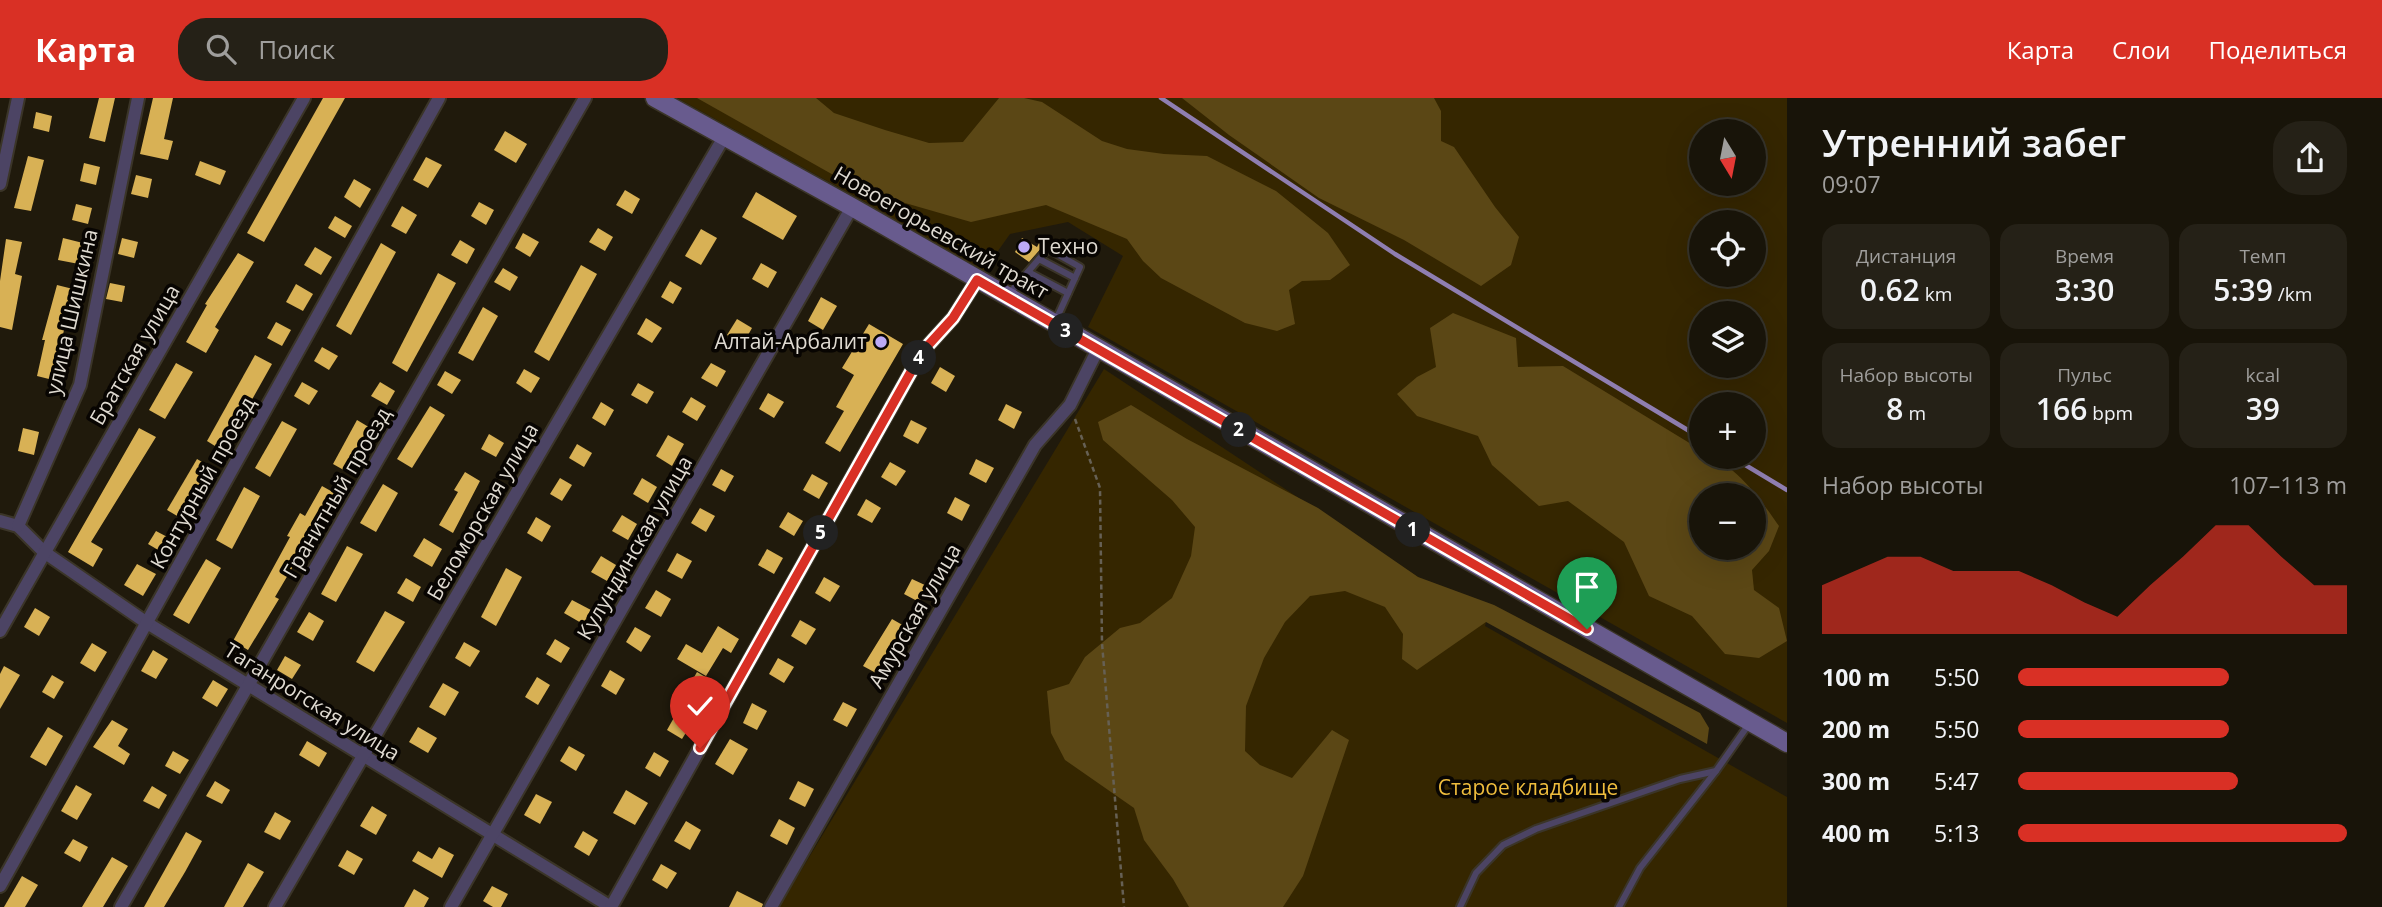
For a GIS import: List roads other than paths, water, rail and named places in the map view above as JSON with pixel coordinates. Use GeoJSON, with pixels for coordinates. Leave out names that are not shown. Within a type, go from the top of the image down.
{"type":"FeatureCollection","features":[{"type":"Feature","properties":{"kind":"main road","name":"Новоегорьевский тракт"},"geometry":{"type":"LineString","coordinates":[[655,98],[852,207],[1787,743]]}},
{"type":"Feature","properties":{"kind":"street"},"geometry":{"type":"LineString","coordinates":[[0,184],[18,98]]}},
{"type":"Feature","properties":{"kind":"street","name":"улица Шишкина"},"geometry":{"type":"LineString","coordinates":[[18,526],[80,385],[138,98]]}},
{"type":"Feature","properties":{"kind":"street","name":"Братская улица"},"geometry":{"type":"LineString","coordinates":[[0,631],[304,98]]}},
{"type":"Feature","properties":{"kind":"street","name":"Контурный проезд"},"geometry":{"type":"LineString","coordinates":[[0,886],[439,98]]}},
{"type":"Feature","properties":{"kind":"street","name":"Гранитный проезд"},"geometry":{"type":"LineString","coordinates":[[121,907],[585,98]]}},
{"type":"Feature","properties":{"kind":"street","name":"Беломорская улица"},"geometry":{"type":"LineString","coordinates":[[275,907],[724,137]]}},
{"type":"Feature","properties":{"kind":"street","name":"Кулундинская улица"},"geometry":{"type":"LineString","coordinates":[[451,907],[852,207]]}},
{"type":"Feature","properties":{"kind":"street"},"geometry":{"type":"LineString","coordinates":[[611,907],[922,352],[953,318],[977,280]]}},
{"type":"Feature","properties":{"kind":"street","name":"Амурская улица"},"geometry":{"type":"LineString","coordinates":[[771,907],[1035,445],[1070,405],[1098,349]]}},
{"type":"Feature","properties":{"kind":"street","name":"Таганрогская улица"},"geometry":{"type":"LineString","coordinates":[[0,521],[18,526],[44,552],[147,623],[611,907]]}},
{"type":"Feature","properties":{"kind":"lane"},"geometry":{"type":"LineString","coordinates":[[1007,296],[1048,249],[1080,267],[1054,324]]}},
{"type":"Feature","properties":{"kind":"lane"},"geometry":{"type":"LineString","coordinates":[[1039,259],[1075,278]]}},
{"type":"Feature","properties":{"kind":"lane"},"geometry":{"type":"LineString","coordinates":[[1028,272],[1068,293]]}},
{"type":"Feature","properties":{"kind":"lane"},"geometry":{"type":"LineString","coordinates":[[1619,907],[1640,868],[1716,771],[1750,722]]}},
{"type":"Feature","properties":{"kind":"lane"},"geometry":{"type":"LineString","coordinates":[[1460,907],[1476,873],[1503,845],[1536,829],[1680,779],[1716,771]]}},
{"type":"Feature","properties":{"kind":"waterway"},"geometry":{"type":"LineString","coordinates":[[1161,98],[1395,254],[1689,431]]}},
{"type":"Feature","properties":{"kind":"waterway"},"geometry":{"type":"LineString","coordinates":[[1752,469],[1787,490]]}},
{"type":"Feature","properties":{"kind":"place","name":"Техно"},"geometry":{"type":"Point","coordinates":[1024,247]}},
{"type":"Feature","properties":{"kind":"place","name":"Алтай-Арбалит"},"geometry":{"type":"Point","coordinates":[881,342]}},
{"type":"Feature","properties":{"kind":"park label","name":"Старое кладбище"},"geometry":{"type":"Point","coordinates":[1528,788]}}]}
